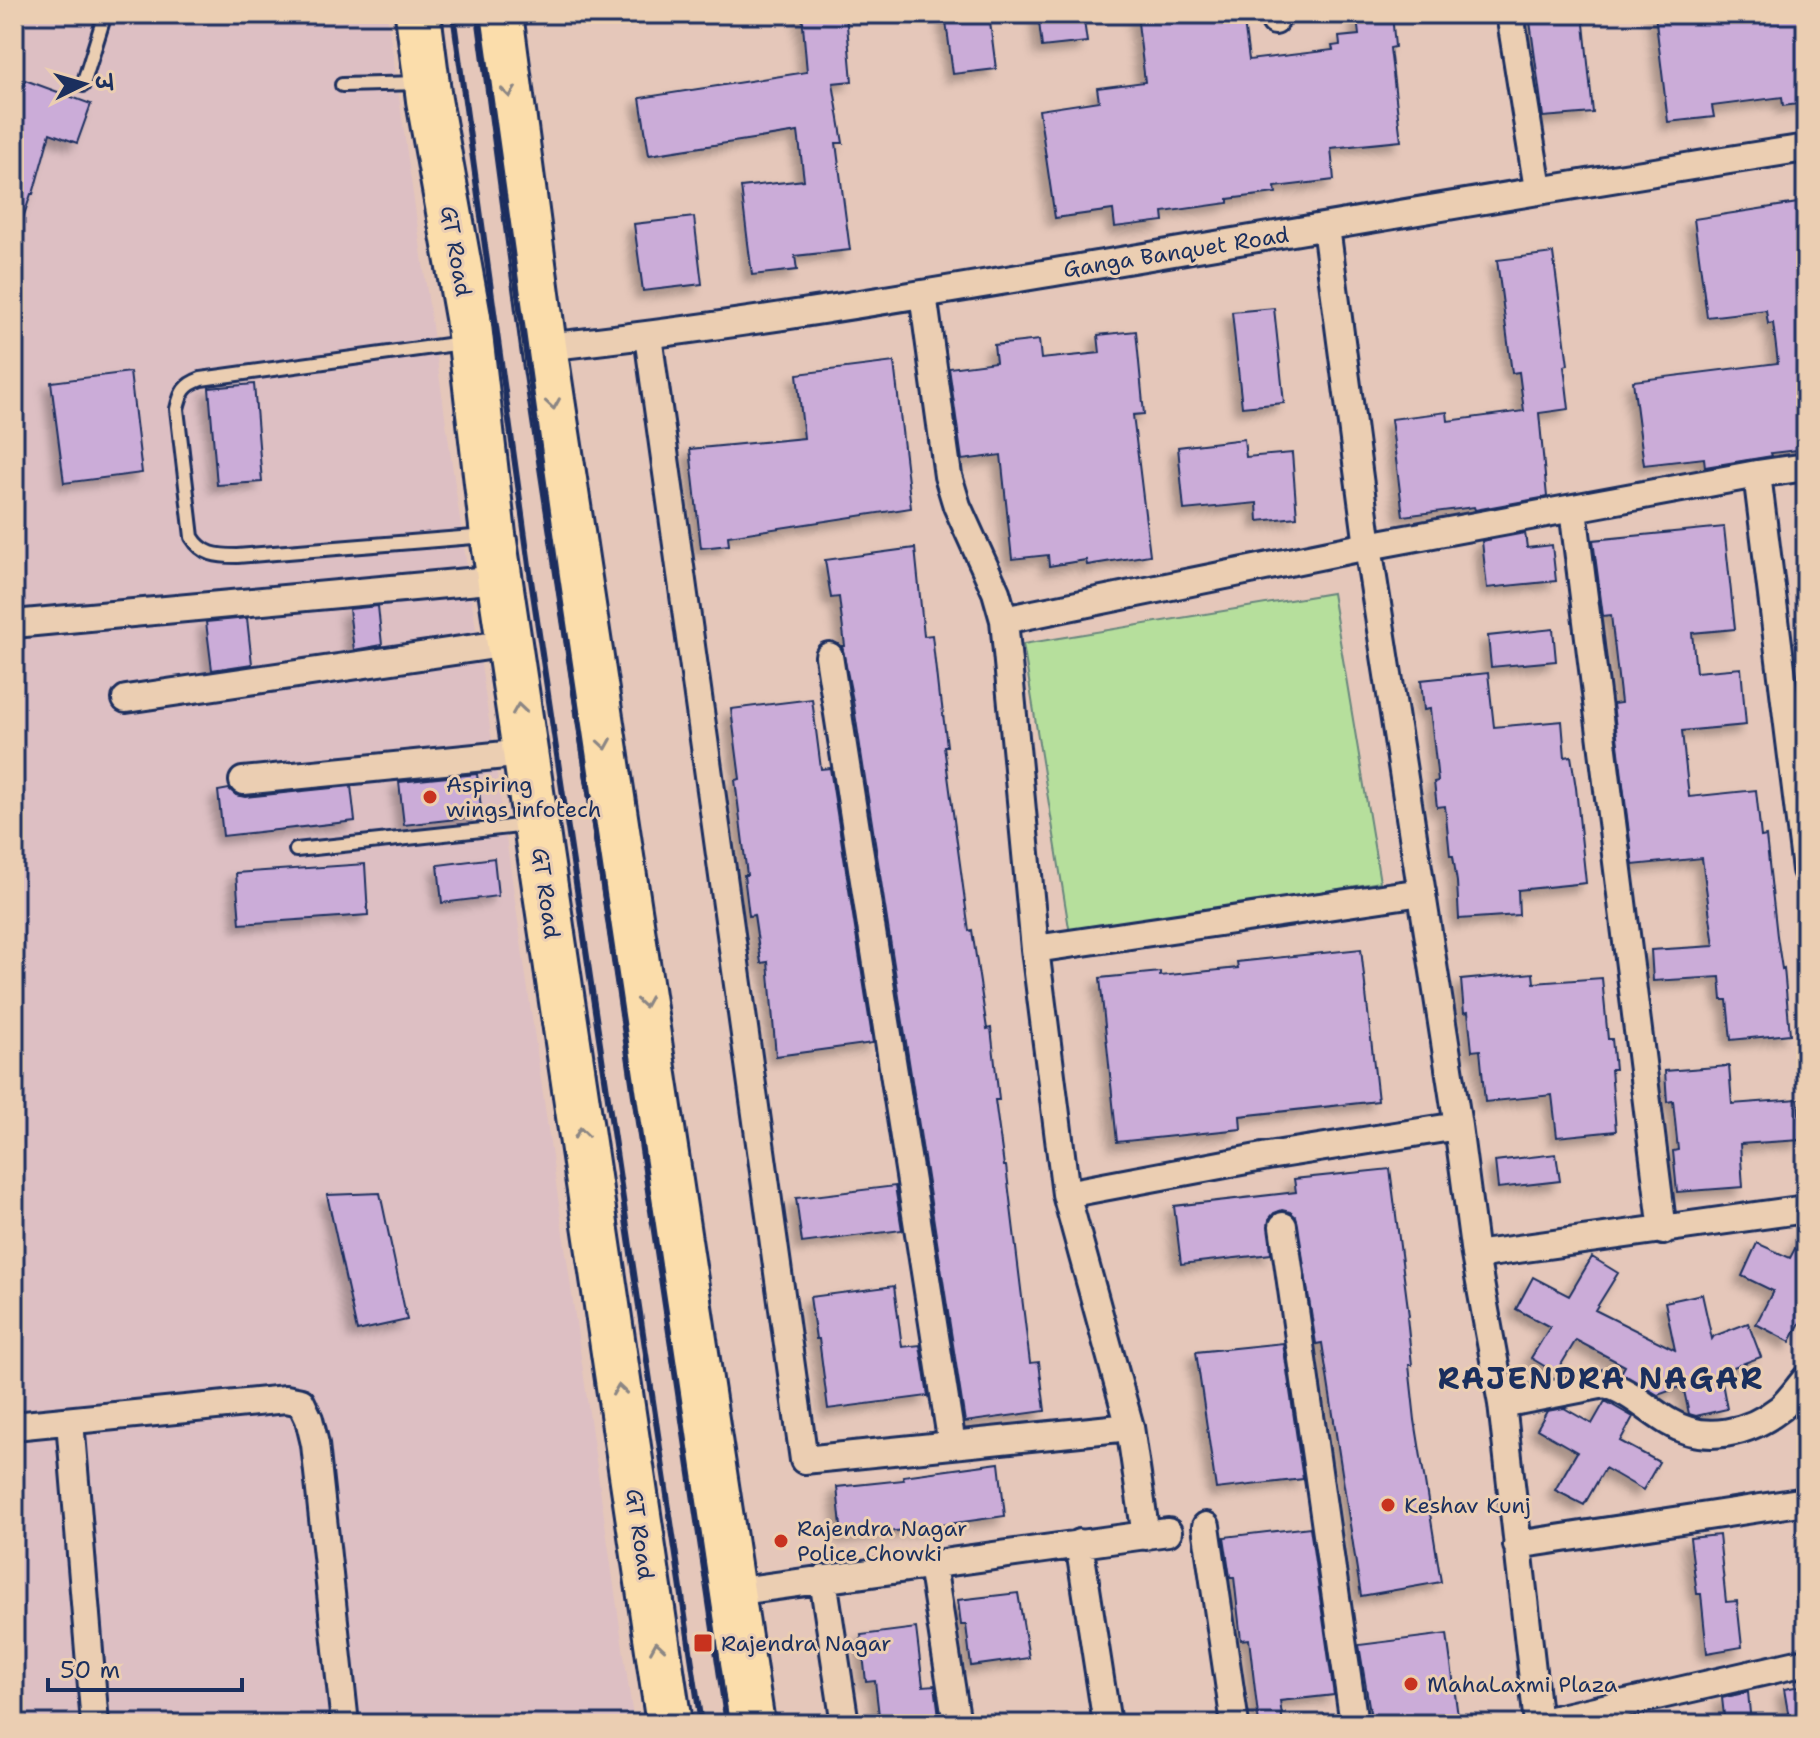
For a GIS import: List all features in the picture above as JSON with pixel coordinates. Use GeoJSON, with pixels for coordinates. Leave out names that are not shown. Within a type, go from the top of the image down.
{"type":"FeatureCollection","features":[{"type":"Feature","properties":{"kind":"highway","name":"GT Road"},"geometry":{"type":"LineString","coordinates":[[418,14],[471,341],[493,535],[669,1724]]}},
{"type":"Feature","properties":{"kind":"highway"},"geometry":{"type":"LineString","coordinates":[[500,14],[544,347],[752,1724]]}},
{"type":"Feature","properties":{"kind":"street"},"geometry":{"type":"LineString","coordinates":[[1510,14],[1538,189]]}},
{"type":"Feature","properties":{"kind":"street","name":"Ganga Banquet Road"},"geometry":{"type":"LineString","coordinates":[[544,347],[648,336],[923,294],[1538,189],[1806,148]]}},
{"type":"Feature","properties":{"kind":"street"},"geometry":{"type":"LineString","coordinates":[[1326,227],[1368,546],[1458,1126],[1475,1255],[1502,1404],[1538,1724],[1806,1662]]}},
{"type":"Feature","properties":{"kind":"street"},"geometry":{"type":"LineString","coordinates":[[733,1592],[1157,1534],[1066,1194],[1035,949],[1004,620],[996,592],[957,506],[948,476],[923,294]]}},
{"type":"Feature","properties":{"kind":"street"},"geometry":{"type":"LineString","coordinates":[[648,336],[804,1460],[1130,1427]]}},
{"type":"Feature","properties":{"kind":"street"},"geometry":{"type":"LineString","coordinates":[[1004,620],[1368,546],[1806,467]]}},
{"type":"Feature","properties":{"kind":"street"},"geometry":{"type":"LineString","coordinates":[[1757,474],[1806,870]]}},
{"type":"Feature","properties":{"kind":"street"},"geometry":{"type":"LineString","coordinates":[[1573,509],[1663,1231]]}},
{"type":"Feature","properties":{"kind":"street"},"geometry":{"type":"LineString","coordinates":[[14,624],[500,579]]}},
{"type":"Feature","properties":{"kind":"street"},"geometry":{"type":"LineString","coordinates":[[126,699],[509,643]]}},
{"type":"Feature","properties":{"kind":"street"},"geometry":{"type":"LineString","coordinates":[[829,656],[952,1445]]}},
{"type":"Feature","properties":{"kind":"street"},"geometry":{"type":"LineString","coordinates":[[243,781],[525,753]]}},
{"type":"Feature","properties":{"kind":"street"},"geometry":{"type":"LineString","coordinates":[[1035,949],[1422,892]]}},
{"type":"Feature","properties":{"kind":"street"},"geometry":{"type":"LineString","coordinates":[[1066,1194],[1268,1156],[1458,1126]]}},
{"type":"Feature","properties":{"kind":"street"},"geometry":{"type":"LineString","coordinates":[[1475,1255],[1806,1209]]}},
{"type":"Feature","properties":{"kind":"street"},"geometry":{"type":"LineString","coordinates":[[1283,1226],[1354,1724]]}},
{"type":"Feature","properties":{"kind":"street"},"geometry":{"type":"LineString","coordinates":[[1502,1404],[1605,1384],[1622,1389],[1671,1424],[1715,1436],[1746,1427],[1781,1407],[1806,1379]]}},
{"type":"Feature","properties":{"kind":"street"},"geometry":{"type":"LineString","coordinates":[[14,1426],[286,1399],[301,1402],[315,1444],[345,1724]]}},
{"type":"Feature","properties":{"kind":"street"},"geometry":{"type":"LineString","coordinates":[[70,1421],[95,1724]]}},
{"type":"Feature","properties":{"kind":"street"},"geometry":{"type":"LineString","coordinates":[[1517,1545],[1806,1501]]}},
{"type":"Feature","properties":{"kind":"street"},"geometry":{"type":"LineString","coordinates":[[1206,1526],[1235,1724]]}},
{"type":"Feature","properties":{"kind":"street"},"geometry":{"type":"LineString","coordinates":[[1079,1543],[1107,1724]]}},
{"type":"Feature","properties":{"kind":"street"},"geometry":{"type":"LineString","coordinates":[[932,1565],[957,1724]]}},
{"type":"Feature","properties":{"kind":"street"},"geometry":{"type":"LineString","coordinates":[[823,1579],[845,1724]]}},
{"type":"Feature","properties":{"kind":"lane"},"geometry":{"type":"LineString","coordinates":[[83,85],[105,14]]}},
{"type":"Feature","properties":{"kind":"lane"},"geometry":{"type":"LineString","coordinates":[[342,85],[427,83]]}},
{"type":"Feature","properties":{"kind":"lane"},"geometry":{"type":"LineString","coordinates":[[471,341],[201,379],[187,384],[180,393],[177,409],[192,537],[206,552],[218,556],[237,556],[493,535]]}},
{"type":"Feature","properties":{"kind":"lane"},"geometry":{"type":"LineString","coordinates":[[296,850],[536,824]]}},
{"type":"Feature","properties":{"kind":"shaded area"},"geometry":{"type":"Polygon","coordinates":[[[14,14],[387,14],[634,1724],[14,1724],[14,14]]]}},
{"type":"Feature","properties":{"kind":"green space"},"geometry":{"type":"Polygon","coordinates":[[[1332,593],[1380,882],[1070,934],[1023,644],[1332,593]]]}},
{"type":"Feature","properties":{"kind":"building"},"geometry":{"type":"Polygon","coordinates":[[[802,14],[846,14],[852,81],[833,83],[843,143],[836,143],[850,250],[795,256],[797,270],[752,275],[741,187],[804,180],[798,132],[649,155],[640,98],[807,72],[802,14]]]}},
{"type":"Feature","properties":{"kind":"building"},"geometry":{"type":"Polygon","coordinates":[[[945,14],[989,14],[996,69],[953,74],[945,14]]]}},
{"type":"Feature","properties":{"kind":"building"},"geometry":{"type":"Polygon","coordinates":[[[1038,14],[1083,14],[1087,42],[1042,47],[1038,14]]]}},
{"type":"Feature","properties":{"kind":"building"},"geometry":{"type":"Polygon","coordinates":[[[1137,14],[1243,14],[1249,60],[1333,50],[1332,46],[1340,45],[1339,37],[1359,35],[1357,18],[1392,14],[1395,47],[1390,48],[1401,141],[1331,148],[1334,180],[1275,187],[1276,193],[1163,212],[1164,221],[1115,227],[1113,210],[1055,218],[1039,110],[1099,101],[1097,88],[1145,82],[1137,14]]]}},
{"type":"Feature","properties":{"kind":"building"},"geometry":{"type":"Polygon","coordinates":[[[1529,14],[1583,14],[1593,113],[1543,117],[1529,14]]]}},
{"type":"Feature","properties":{"kind":"building"},"geometry":{"type":"Polygon","coordinates":[[[1655,14],[1806,14],[1806,103],[1783,106],[1782,97],[1712,106],[1714,117],[1668,122],[1655,14]]]}},
{"type":"Feature","properties":{"kind":"building"},"geometry":{"type":"Polygon","coordinates":[[[25,80],[91,104],[77,143],[50,133],[33,194],[18,233],[14,232],[14,113],[25,80]]]}},
{"type":"Feature","properties":{"kind":"building"},"geometry":{"type":"Polygon","coordinates":[[[1798,203],[1806,270],[1806,449],[1705,467],[1704,458],[1644,465],[1633,381],[1778,363],[1773,323],[1768,324],[1766,310],[1707,317],[1694,219],[1798,203]]]}},
{"type":"Feature","properties":{"kind":"building"},"geometry":{"type":"Polygon","coordinates":[[[694,217],[702,284],[643,291],[634,224],[694,217]]]}},
{"type":"Feature","properties":{"kind":"building"},"geometry":{"type":"Polygon","coordinates":[[[1553,253],[1568,365],[1564,366],[1569,409],[1539,413],[1547,497],[1475,510],[1474,507],[1403,516],[1391,419],[1447,412],[1448,421],[1524,411],[1519,372],[1512,373],[1497,260],[1553,253]]]}},
{"type":"Feature","properties":{"kind":"building"},"geometry":{"type":"Polygon","coordinates":[[[1274,308],[1284,403],[1242,407],[1232,312],[1274,308]]]}},
{"type":"Feature","properties":{"kind":"building"},"geometry":{"type":"Polygon","coordinates":[[[1136,331],[1144,414],[1133,415],[1150,555],[1087,565],[1086,560],[1049,566],[1048,555],[1012,559],[1001,455],[962,460],[949,368],[996,362],[994,345],[1039,340],[1041,359],[1100,353],[1098,335],[1136,331]]]}},
{"type":"Feature","properties":{"kind":"building"},"geometry":{"type":"Polygon","coordinates":[[[894,362],[911,508],[728,536],[729,545],[701,548],[690,449],[804,438],[797,374],[894,362]]]}},
{"type":"Feature","properties":{"kind":"building"},"geometry":{"type":"Polygon","coordinates":[[[130,372],[142,473],[64,483],[51,382],[130,372]]]}},
{"type":"Feature","properties":{"kind":"building"},"geometry":{"type":"Polygon","coordinates":[[[254,384],[262,482],[217,485],[209,388],[254,384]]]}},
{"type":"Feature","properties":{"kind":"building"},"geometry":{"type":"Polygon","coordinates":[[[1244,439],[1246,457],[1292,453],[1297,517],[1258,521],[1257,503],[1184,510],[1178,447],[1244,439]]]}},
{"type":"Feature","properties":{"kind":"building"},"geometry":{"type":"Polygon","coordinates":[[[1724,527],[1735,629],[1692,633],[1696,672],[1741,668],[1746,725],[1682,731],[1689,797],[1756,790],[1761,837],[1766,836],[1790,1034],[1731,1040],[1727,1000],[1722,1000],[1720,977],[1653,981],[1651,950],[1714,946],[1702,858],[1633,865],[1613,704],[1621,703],[1611,615],[1603,616],[1593,540],[1724,527]]]}},
{"type":"Feature","properties":{"kind":"building"},"geometry":{"type":"Polygon","coordinates":[[[1525,533],[1527,548],[1552,545],[1556,581],[1487,588],[1482,541],[1525,533]]]}},
{"type":"Feature","properties":{"kind":"building"},"geometry":{"type":"Polygon","coordinates":[[[915,548],[924,636],[932,635],[941,698],[947,746],[944,746],[969,931],[972,930],[987,1029],[991,1028],[999,1100],[995,1100],[1030,1363],[1039,1362],[1045,1411],[965,1422],[842,646],[845,646],[839,597],[831,598],[825,560],[915,548]]]}},
{"type":"Feature","properties":{"kind":"building"},"geometry":{"type":"Polygon","coordinates":[[[378,606],[382,645],[354,650],[349,609],[378,606]]]}},
{"type":"Feature","properties":{"kind":"building"},"geometry":{"type":"Polygon","coordinates":[[[247,618],[252,664],[212,670],[206,622],[247,618]]]}},
{"type":"Feature","properties":{"kind":"building"},"geometry":{"type":"Polygon","coordinates":[[[1553,629],[1556,661],[1491,667],[1488,636],[1553,629]]]}},
{"type":"Feature","properties":{"kind":"building"},"geometry":{"type":"Polygon","coordinates":[[[1488,673],[1494,727],[1562,721],[1565,757],[1571,756],[1576,788],[1586,883],[1518,890],[1519,915],[1459,919],[1457,882],[1453,856],[1450,856],[1445,806],[1437,807],[1434,782],[1438,781],[1430,709],[1424,710],[1421,680],[1488,673]]]}},
{"type":"Feature","properties":{"kind":"building"},"geometry":{"type":"Polygon","coordinates":[[[812,699],[821,769],[830,768],[873,1043],[776,1056],[768,962],[761,963],[754,915],[749,916],[735,780],[740,779],[731,709],[812,699]]]}},
{"type":"Feature","properties":{"kind":"building"},"geometry":{"type":"Polygon","coordinates":[[[477,774],[482,816],[404,825],[399,782],[477,774]]]}},
{"type":"Feature","properties":{"kind":"building"},"geometry":{"type":"Polygon","coordinates":[[[351,786],[355,821],[223,836],[218,791],[229,789],[245,797],[351,786]]]}},
{"type":"Feature","properties":{"kind":"building"},"geometry":{"type":"Polygon","coordinates":[[[494,858],[498,896],[442,903],[438,865],[494,858]]]}},
{"type":"Feature","properties":{"kind":"building"},"geometry":{"type":"Polygon","coordinates":[[[365,864],[368,915],[240,924],[236,873],[365,864]]]}},
{"type":"Feature","properties":{"kind":"building"},"geometry":{"type":"Polygon","coordinates":[[[1361,949],[1378,1101],[1240,1116],[1241,1129],[1117,1142],[1100,978],[1238,968],[1237,962],[1361,949]]]}},
{"type":"Feature","properties":{"kind":"building"},"geometry":{"type":"Polygon","coordinates":[[[1533,973],[1534,983],[1602,978],[1608,1039],[1612,1039],[1615,1069],[1611,1069],[1616,1131],[1557,1137],[1552,1095],[1485,1102],[1480,1050],[1472,1051],[1461,980],[1533,973]]]}},
{"type":"Feature","properties":{"kind":"building"},"geometry":{"type":"Polygon","coordinates":[[[1729,1066],[1732,1104],[1798,1099],[1801,1140],[1740,1144],[1743,1187],[1677,1192],[1673,1151],[1678,1150],[1673,1101],[1667,1102],[1665,1071],[1729,1066]]]}},
{"type":"Feature","properties":{"kind":"building"},"geometry":{"type":"Polygon","coordinates":[[[1556,1154],[1560,1181],[1498,1188],[1495,1161],[1556,1154]]]}},
{"type":"Feature","properties":{"kind":"building"},"geometry":{"type":"Polygon","coordinates":[[[1390,1169],[1409,1316],[1412,1365],[1409,1365],[1415,1420],[1441,1582],[1361,1596],[1322,1343],[1316,1344],[1296,1217],[1282,1210],[1269,1219],[1271,1254],[1181,1264],[1174,1206],[1296,1192],[1294,1179],[1390,1169]]]}},
{"type":"Feature","properties":{"kind":"building"},"geometry":{"type":"Polygon","coordinates":[[[895,1186],[902,1230],[802,1243],[796,1198],[895,1186]]]}},
{"type":"Feature","properties":{"kind":"building"},"geometry":{"type":"Polygon","coordinates":[[[380,1193],[407,1320],[357,1331],[327,1195],[380,1193]]]}},
{"type":"Feature","properties":{"kind":"building"},"geometry":{"type":"Polygon","coordinates":[[[1806,1228],[1806,1311],[1790,1342],[1756,1324],[1773,1291],[1742,1276],[1757,1243],[1790,1258],[1806,1228]]]}},
{"type":"Feature","properties":{"kind":"building"},"geometry":{"type":"Polygon","coordinates":[[[1592,1257],[1618,1273],[1595,1310],[1675,1350],[1665,1302],[1702,1294],[1712,1339],[1748,1323],[1761,1357],[1720,1372],[1727,1409],[1696,1416],[1689,1414],[1683,1386],[1658,1395],[1621,1373],[1625,1366],[1576,1340],[1556,1373],[1531,1358],[1550,1327],[1516,1309],[1533,1277],[1569,1296],[1592,1257]]]}},
{"type":"Feature","properties":{"kind":"building"},"geometry":{"type":"Polygon","coordinates":[[[894,1286],[902,1347],[920,1345],[928,1396],[828,1409],[810,1297],[894,1286]]]}},
{"type":"Feature","properties":{"kind":"building"},"geometry":{"type":"Polygon","coordinates":[[[1283,1343],[1303,1479],[1216,1489],[1196,1352],[1283,1343]]]}},
{"type":"Feature","properties":{"kind":"building"},"geometry":{"type":"Polygon","coordinates":[[[1605,1401],[1633,1417],[1620,1441],[1659,1462],[1643,1490],[1605,1468],[1584,1505],[1555,1490],[1577,1452],[1537,1429],[1547,1411],[1564,1408],[1592,1424],[1605,1401]]]}},
{"type":"Feature","properties":{"kind":"building"},"geometry":{"type":"Polygon","coordinates":[[[999,1463],[1005,1516],[842,1536],[837,1487],[904,1480],[903,1476],[999,1463]]]}},
{"type":"Feature","properties":{"kind":"building"},"geometry":{"type":"Polygon","coordinates":[[[1310,1527],[1334,1695],[1280,1701],[1283,1724],[1259,1724],[1249,1639],[1241,1640],[1234,1577],[1230,1577],[1224,1537],[1310,1527]]]}},
{"type":"Feature","properties":{"kind":"building"},"geometry":{"type":"Polygon","coordinates":[[[1719,1535],[1726,1602],[1737,1601],[1742,1647],[1707,1653],[1701,1594],[1697,1594],[1690,1538],[1719,1535]]]}},
{"type":"Feature","properties":{"kind":"building"},"geometry":{"type":"Polygon","coordinates":[[[1018,1593],[1029,1658],[971,1666],[966,1625],[961,1625],[958,1600],[1018,1593]]]}},
{"type":"Feature","properties":{"kind":"building"},"geometry":{"type":"Polygon","coordinates":[[[916,1628],[923,1686],[935,1685],[940,1724],[880,1724],[875,1681],[866,1682],[861,1635],[916,1628]]]}},
{"type":"Feature","properties":{"kind":"building","name":"MahaLaxmi Plaza"},"geometry":{"type":"Polygon","coordinates":[[[1447,1634],[1459,1724],[1372,1724],[1359,1645],[1447,1634]]]}},
{"type":"Feature","properties":{"kind":"building"},"geometry":{"type":"Polygon","coordinates":[[[1806,1685],[1806,1724],[1790,1724],[1784,1689],[1806,1685]]]}},
{"type":"Feature","properties":{"kind":"building"},"geometry":{"type":"Polygon","coordinates":[[[1748,1692],[1751,1724],[1725,1724],[1722,1698],[1748,1692]]]}},
{"type":"Feature","properties":{"kind":"railway"},"geometry":{"type":"LineString","coordinates":[[453,14],[531,580],[701,1724]]}},
{"type":"Feature","properties":{"kind":"railway"},"geometry":{"type":"LineString","coordinates":[[479,14],[557,576],[727,1724]]}},
{"type":"Feature","properties":{"kind":"place","name":"Aspiring wings infotech"},"geometry":{"type":"Point","coordinates":[430,797]}},
{"type":"Feature","properties":{"kind":"place","name":"Keshav Kunj"},"geometry":{"type":"Point","coordinates":[1388,1505]}},
{"type":"Feature","properties":{"kind":"place","name":"Rajendra Nagar Police Chowki"},"geometry":{"type":"Point","coordinates":[781,1541]}},
{"type":"Feature","properties":{"kind":"place","name":"Rajendra Nagar"},"geometry":{"type":"Point","coordinates":[703,1643]}},
{"type":"Feature","properties":{"kind":"place","name":"MahaLaxmi Plaza"},"geometry":{"type":"Point","coordinates":[1411,1684]}},
{"type":"Feature","properties":{"kind":"district","name":"RAJENDRA NAGAR"},"geometry":{"type":"Point","coordinates":[1601,1378]}}]}
